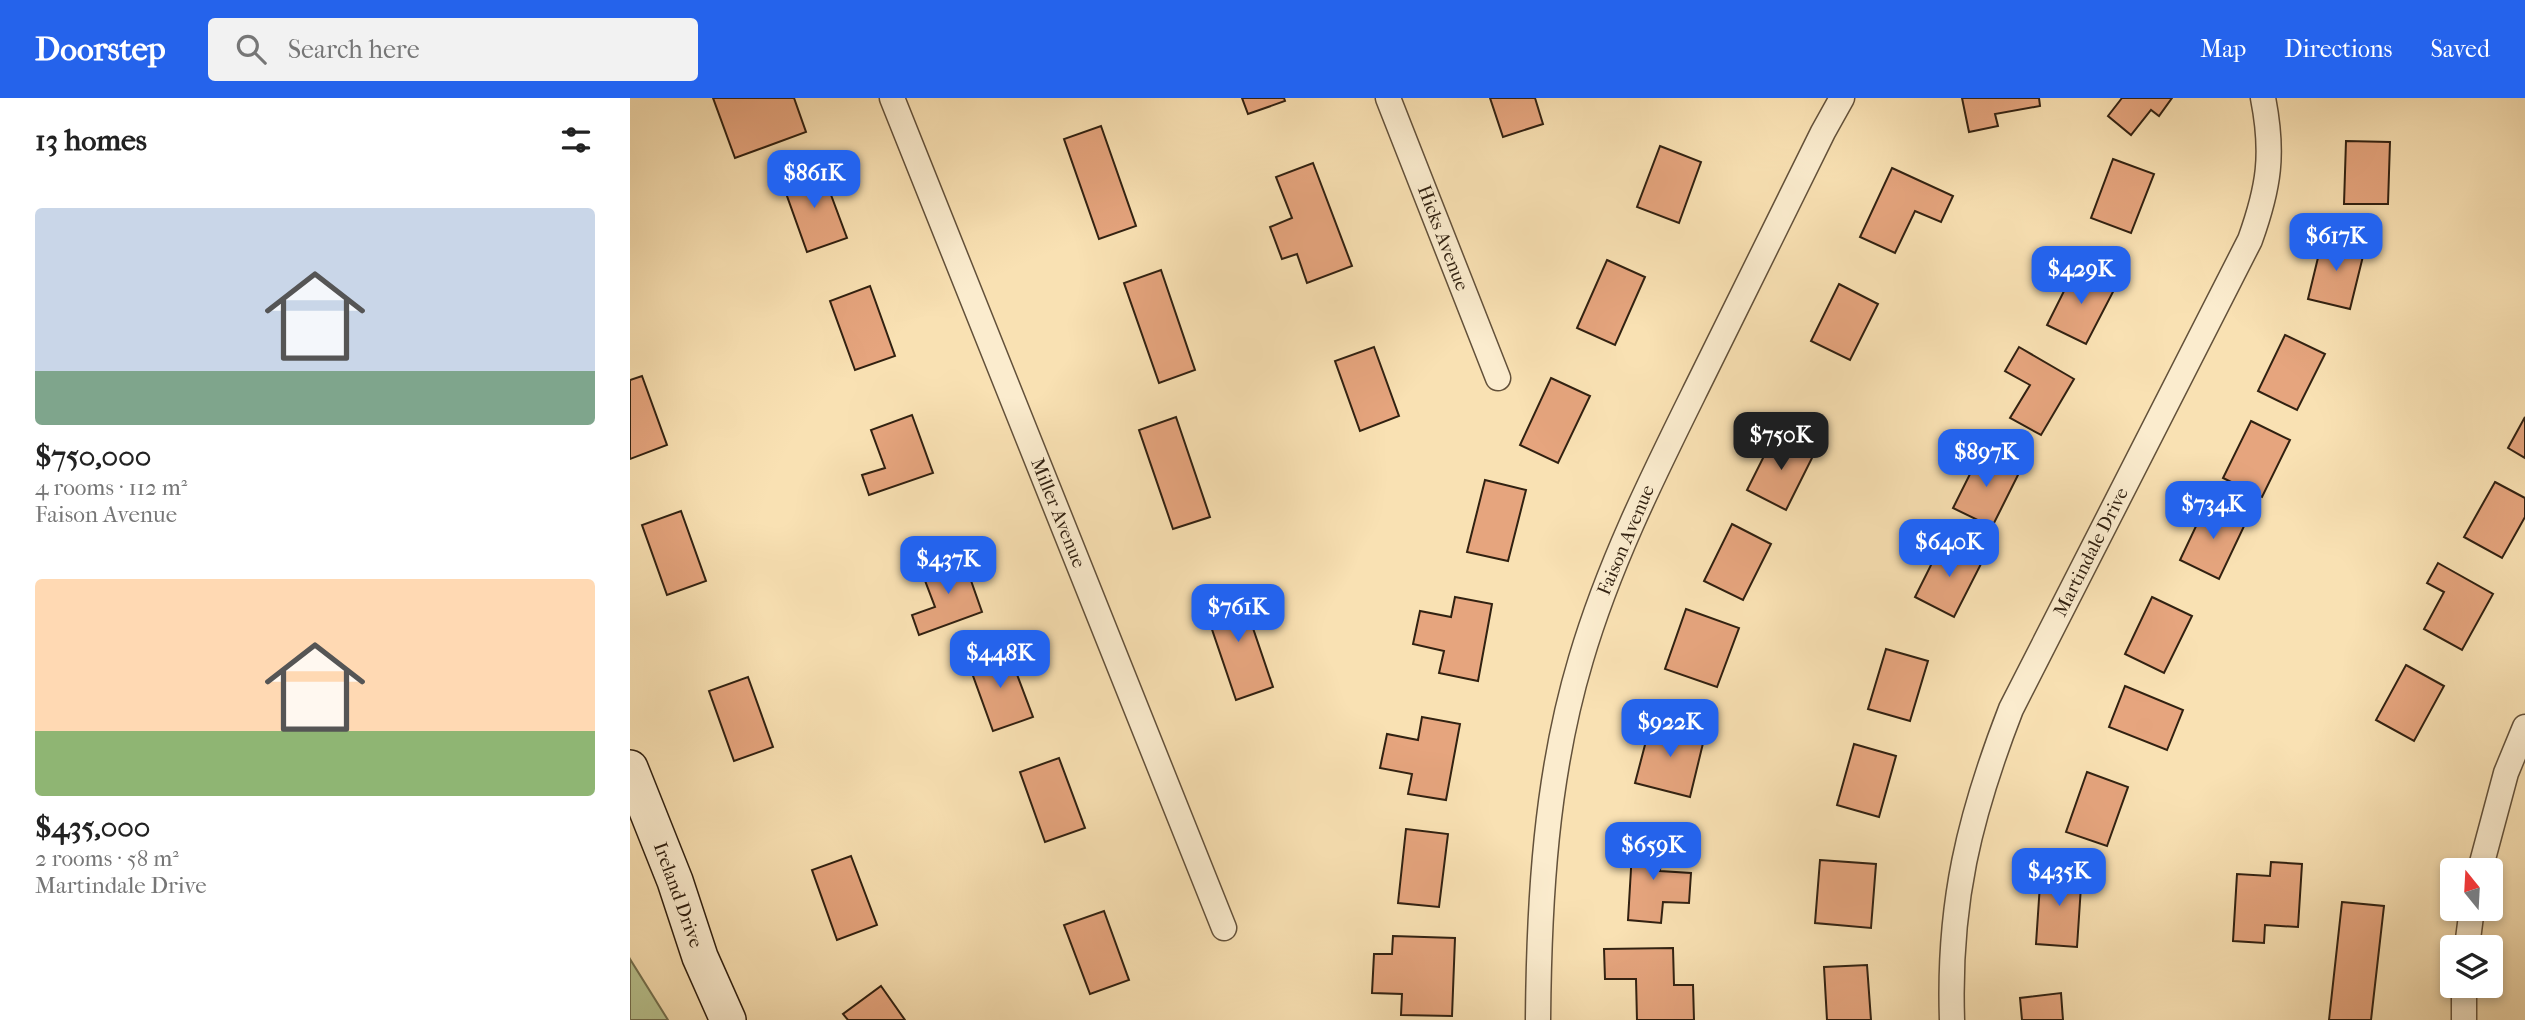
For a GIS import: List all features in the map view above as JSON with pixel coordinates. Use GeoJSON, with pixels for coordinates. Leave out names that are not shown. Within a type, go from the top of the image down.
{"type":"FeatureCollection","features":[{"type":"Feature","properties":{"kind":"main road","name":"Ireland Drive"},"geometry":{"type":"LineString","coordinates":[[630,768],[675,881],[700,957],[728,1020]]}},
{"type":"Feature","properties":{"kind":"street","name":"Miller Avenue"},"geometry":{"type":"LineString","coordinates":[[892,98],[1224,928]]}},
{"type":"Feature","properties":{"kind":"street","name":"Hicks Avenue"},"geometry":{"type":"LineString","coordinates":[[1388,98],[1499,378]]}},
{"type":"Feature","properties":{"kind":"street","name":"Faison Avenue"},"geometry":{"type":"LineString","coordinates":[[1538,1020],[1539,926],[1548,821],[1562,737],[1580,661],[1604,586],[1643,496],[1842,98]]}},
{"type":"Feature","properties":{"kind":"street","name":"Martindale Drive"},"geometry":{"type":"LineString","coordinates":[[1952,1020],[1951,969],[1956,904],[1967,839],[1987,770],[2011,709],[2250,240],[2263,203],[2270,164],[2270,131],[2263,98]]}},
{"type":"Feature","properties":{"kind":"street"},"geometry":{"type":"LineString","coordinates":[[2483,858],[2506,773],[2525,727]]}},
{"type":"Feature","properties":{"kind":"street"},"geometry":{"type":"LineString","coordinates":[[2464,1020],[2465,998]]}},
{"type":"Feature","properties":{"kind":"green space"},"geometry":{"type":"Polygon","coordinates":[[[630,959],[668,1020],[630,1020],[630,959]]]}},
{"type":"Feature","properties":{"kind":"building"},"geometry":{"type":"Polygon","coordinates":[[[713,98],[794,98],[806,132],[735,158],[713,98]]]}},
{"type":"Feature","properties":{"kind":"building"},"geometry":{"type":"Polygon","coordinates":[[[1242,98],[1284,98],[1285,101],[1248,114],[1242,98]]]}},
{"type":"Feature","properties":{"kind":"building"},"geometry":{"type":"Polygon","coordinates":[[[1490,98],[1535,98],[1543,124],[1503,137],[1490,98]]]}},
{"type":"Feature","properties":{"kind":"building"},"geometry":{"type":"Polygon","coordinates":[[[1962,98],[2039,98],[2040,106],[1995,114],[1998,126],[1969,132],[1962,98]]]}},
{"type":"Feature","properties":{"kind":"building"},"geometry":{"type":"Polygon","coordinates":[[[2122,98],[2172,98],[2159,116],[2151,110],[2131,135],[2108,116],[2122,98]]]}},
{"type":"Feature","properties":{"kind":"building"},"geometry":{"type":"Polygon","coordinates":[[[1101,126],[1136,226],[1099,239],[1064,139],[1101,126]]]}},
{"type":"Feature","properties":{"kind":"building"},"geometry":{"type":"Polygon","coordinates":[[[2346,141],[2390,142],[2388,204],[2344,204],[2346,141]]]}},
{"type":"Feature","properties":{"kind":"building"},"geometry":{"type":"Polygon","coordinates":[[[1660,146],[1701,162],[1679,223],[1637,207],[1660,146]]]}},
{"type":"Feature","properties":{"kind":"building"},"geometry":{"type":"Polygon","coordinates":[[[2113,159],[2154,174],[2131,233],[2091,218],[2113,159]]]}},
{"type":"Feature","properties":{"kind":"building"},"geometry":{"type":"Polygon","coordinates":[[[1313,163],[1352,266],[1307,283],[1297,254],[1282,259],[1270,227],[1292,218],[1276,177],[1313,163]]]}},
{"type":"Feature","properties":{"kind":"building"},"geometry":{"type":"Polygon","coordinates":[[[821,168],[847,238],[807,252],[782,182],[821,168]]]}},
{"type":"Feature","properties":{"kind":"building"},"geometry":{"type":"Polygon","coordinates":[[[1892,168],[1953,196],[1941,222],[1915,211],[1895,253],[1860,237],[1892,168]]]}},
{"type":"Feature","properties":{"kind":"building"},"geometry":{"type":"Polygon","coordinates":[[[2323,237],[2365,248],[2350,309],[2308,299],[2323,237]]]}},
{"type":"Feature","properties":{"kind":"building"},"geometry":{"type":"Polygon","coordinates":[[[1607,260],[1645,277],[1615,345],[1577,328],[1607,260]]]}},
{"type":"Feature","properties":{"kind":"building"},"geometry":{"type":"Polygon","coordinates":[[[2075,269],[2115,288],[2086,344],[2047,325],[2075,269]]]}},
{"type":"Feature","properties":{"kind":"building"},"geometry":{"type":"Polygon","coordinates":[[[1161,270],[1195,370],[1159,383],[1124,283],[1161,270]]]}},
{"type":"Feature","properties":{"kind":"building"},"geometry":{"type":"Polygon","coordinates":[[[1839,284],[1878,304],[1850,360],[1811,341],[1839,284]]]}},
{"type":"Feature","properties":{"kind":"building"},"geometry":{"type":"Polygon","coordinates":[[[870,286],[895,356],[855,370],[830,301],[870,286]]]}},
{"type":"Feature","properties":{"kind":"building"},"geometry":{"type":"Polygon","coordinates":[[[2285,335],[2325,354],[2297,410],[2258,391],[2285,335]]]}},
{"type":"Feature","properties":{"kind":"building"},"geometry":{"type":"Polygon","coordinates":[[[1374,347],[1399,416],[1360,431],[1335,361],[1374,347]]]}},
{"type":"Feature","properties":{"kind":"building"},"geometry":{"type":"Polygon","coordinates":[[[2019,347],[2074,379],[2041,435],[2010,418],[2030,385],[2005,371],[2019,347]]]}},
{"type":"Feature","properties":{"kind":"building"},"geometry":{"type":"Polygon","coordinates":[[[642,376],[667,445],[630,459],[630,380],[642,376]]]}},
{"type":"Feature","properties":{"kind":"building"},"geometry":{"type":"Polygon","coordinates":[[[1551,378],[1590,396],[1558,463],[1520,445],[1551,378]]]}},
{"type":"Feature","properties":{"kind":"building"},"geometry":{"type":"Polygon","coordinates":[[[912,415],[933,473],[869,495],[862,475],[885,468],[871,430],[912,415]]]}},
{"type":"Feature","properties":{"kind":"building"},"geometry":{"type":"Polygon","coordinates":[[[1176,417],[1210,517],[1173,529],[1139,430],[1176,417]]]}},
{"type":"Feature","properties":{"kind":"building"},"geometry":{"type":"Polygon","coordinates":[[[2525,417],[2525,458],[2508,448],[2525,417]]]}},
{"type":"Feature","properties":{"kind":"building"},"geometry":{"type":"Polygon","coordinates":[[[2251,421],[2290,440],[2262,497],[2223,478],[2251,421]]]}},
{"type":"Feature","properties":{"kind":"building"},"geometry":{"type":"Polygon","coordinates":[[[1775,434],[1814,454],[1786,510],[1747,490],[1775,434]]]}},
{"type":"Feature","properties":{"kind":"building"},"geometry":{"type":"Polygon","coordinates":[[[1981,452],[2020,471],[1992,527],[1953,508],[1981,452]]]}},
{"type":"Feature","properties":{"kind":"building"},"geometry":{"type":"Polygon","coordinates":[[[1485,480],[1526,490],[1508,561],[1467,552],[1485,480]]]}},
{"type":"Feature","properties":{"kind":"building"},"geometry":{"type":"Polygon","coordinates":[[[2495,482],[2525,498],[2525,517],[2502,558],[2464,537],[2495,482]]]}},
{"type":"Feature","properties":{"kind":"building"},"geometry":{"type":"Polygon","coordinates":[[[2207,503],[2246,522],[2219,579],[2180,560],[2207,503]]]}},
{"type":"Feature","properties":{"kind":"building"},"geometry":{"type":"Polygon","coordinates":[[[681,511],[706,581],[667,595],[642,525],[681,511]]]}},
{"type":"Feature","properties":{"kind":"building"},"geometry":{"type":"Polygon","coordinates":[[[1732,524],[1771,544],[1743,600],[1704,581],[1732,524]]]}},
{"type":"Feature","properties":{"kind":"building"},"geometry":{"type":"Polygon","coordinates":[[[1943,541],[1983,560],[1954,617],[1915,597],[1943,541]]]}},
{"type":"Feature","properties":{"kind":"building"},"geometry":{"type":"Polygon","coordinates":[[[962,555],[982,612],[919,635],[912,615],[935,607],[921,570],[962,555]]]}},
{"type":"Feature","properties":{"kind":"building"},"geometry":{"type":"Polygon","coordinates":[[[2438,563],[2493,594],[2462,650],[2424,629],[2444,592],[2427,583],[2438,563]]]}},
{"type":"Feature","properties":{"kind":"building"},"geometry":{"type":"Polygon","coordinates":[[[1239,587],[1273,687],[1236,700],[1202,600],[1239,587]]]}},
{"type":"Feature","properties":{"kind":"building"},"geometry":{"type":"Polygon","coordinates":[[[1455,597],[1492,604],[1478,681],[1439,673],[1444,651],[1413,644],[1420,611],[1451,617],[1455,597]]]}},
{"type":"Feature","properties":{"kind":"building"},"geometry":{"type":"Polygon","coordinates":[[[2152,597],[2192,616],[2164,673],[2125,654],[2152,597]]]}},
{"type":"Feature","properties":{"kind":"building"},"geometry":{"type":"Polygon","coordinates":[[[1686,609],[1739,628],[1717,687],[1665,669],[1686,609]]]}},
{"type":"Feature","properties":{"kind":"building"},"geometry":{"type":"Polygon","coordinates":[[[1007,648],[1033,717],[993,731],[968,662],[1007,648]]]}},
{"type":"Feature","properties":{"kind":"building"},"geometry":{"type":"Polygon","coordinates":[[[1886,649],[1928,661],[1910,721],[1868,709],[1886,649]]]}},
{"type":"Feature","properties":{"kind":"building"},"geometry":{"type":"Polygon","coordinates":[[[2406,665],[2444,686],[2414,741],[2376,720],[2406,665]]]}},
{"type":"Feature","properties":{"kind":"building"},"geometry":{"type":"Polygon","coordinates":[[[748,677],[773,747],[734,761],[709,691],[748,677]]]}},
{"type":"Feature","properties":{"kind":"building"},"geometry":{"type":"Polygon","coordinates":[[[2125,686],[2183,710],[2167,750],[2109,727],[2125,686]]]}},
{"type":"Feature","properties":{"kind":"building"},"geometry":{"type":"Polygon","coordinates":[[[1422,717],[1460,724],[1446,800],[1408,794],[1412,774],[1380,768],[1387,734],[1418,740],[1422,717]]]}},
{"type":"Feature","properties":{"kind":"building"},"geometry":{"type":"Polygon","coordinates":[[[1651,722],[1705,735],[1690,797],[1635,783],[1651,722]]]}},
{"type":"Feature","properties":{"kind":"building"},"geometry":{"type":"Polygon","coordinates":[[[1854,744],[1896,756],[1879,817],[1837,805],[1854,744]]]}},
{"type":"Feature","properties":{"kind":"building"},"geometry":{"type":"Polygon","coordinates":[[[1059,758],[1085,828],[1045,842],[1020,772],[1059,758]]]}},
{"type":"Feature","properties":{"kind":"building"},"geometry":{"type":"Polygon","coordinates":[[[2087,772],[2128,787],[2107,846],[2066,832],[2087,772]]]}},
{"type":"Feature","properties":{"kind":"building"},"geometry":{"type":"Polygon","coordinates":[[[1406,829],[1448,834],[1439,907],[1398,903],[1406,829]]]}},
{"type":"Feature","properties":{"kind":"building"},"geometry":{"type":"Polygon","coordinates":[[[1633,835],[1662,837],[1660,871],[1691,873],[1689,903],[1663,902],[1661,923],[1628,920],[1633,835]]]}},
{"type":"Feature","properties":{"kind":"building"},"geometry":{"type":"Polygon","coordinates":[[[851,856],[877,925],[837,940],[812,870],[851,856]]]}},
{"type":"Feature","properties":{"kind":"building"},"geometry":{"type":"Polygon","coordinates":[[[1820,860],[1876,864],[1871,928],[1815,923],[1820,860]]]}},
{"type":"Feature","properties":{"kind":"building"},"geometry":{"type":"Polygon","coordinates":[[[2271,862],[2302,864],[2298,927],[2265,925],[2264,943],[2233,941],[2237,874],[2270,876],[2271,862]]]}},
{"type":"Feature","properties":{"kind":"building"},"geometry":{"type":"Polygon","coordinates":[[[2041,869],[2082,871],[2077,947],[2036,944],[2041,869]]]}},
{"type":"Feature","properties":{"kind":"building"},"geometry":{"type":"Polygon","coordinates":[[[2342,902],[2384,906],[2371,1020],[2329,1020],[2342,902]]]}},
{"type":"Feature","properties":{"kind":"building"},"geometry":{"type":"Polygon","coordinates":[[[1104,911],[1129,980],[1090,994],[1064,925],[1104,911]]]}},
{"type":"Feature","properties":{"kind":"building"},"geometry":{"type":"Polygon","coordinates":[[[1393,936],[1455,938],[1452,1016],[1401,1015],[1402,994],[1372,993],[1374,954],[1392,954],[1393,936]]]}},
{"type":"Feature","properties":{"kind":"building"},"geometry":{"type":"Polygon","coordinates":[[[1673,948],[1674,985],[1693,985],[1694,1020],[1637,1020],[1636,979],[1605,979],[1604,949],[1673,948]]]}},
{"type":"Feature","properties":{"kind":"building"},"geometry":{"type":"Polygon","coordinates":[[[1867,965],[1871,1020],[1827,1020],[1824,967],[1867,965]]]}},
{"type":"Feature","properties":{"kind":"building"},"geometry":{"type":"Polygon","coordinates":[[[881,986],[905,1020],[848,1020],[843,1014],[881,986]]]}},
{"type":"Feature","properties":{"kind":"building"},"geometry":{"type":"Polygon","coordinates":[[[2061,993],[2063,1020],[2022,1020],[2020,998],[2061,993]]]}}]}
